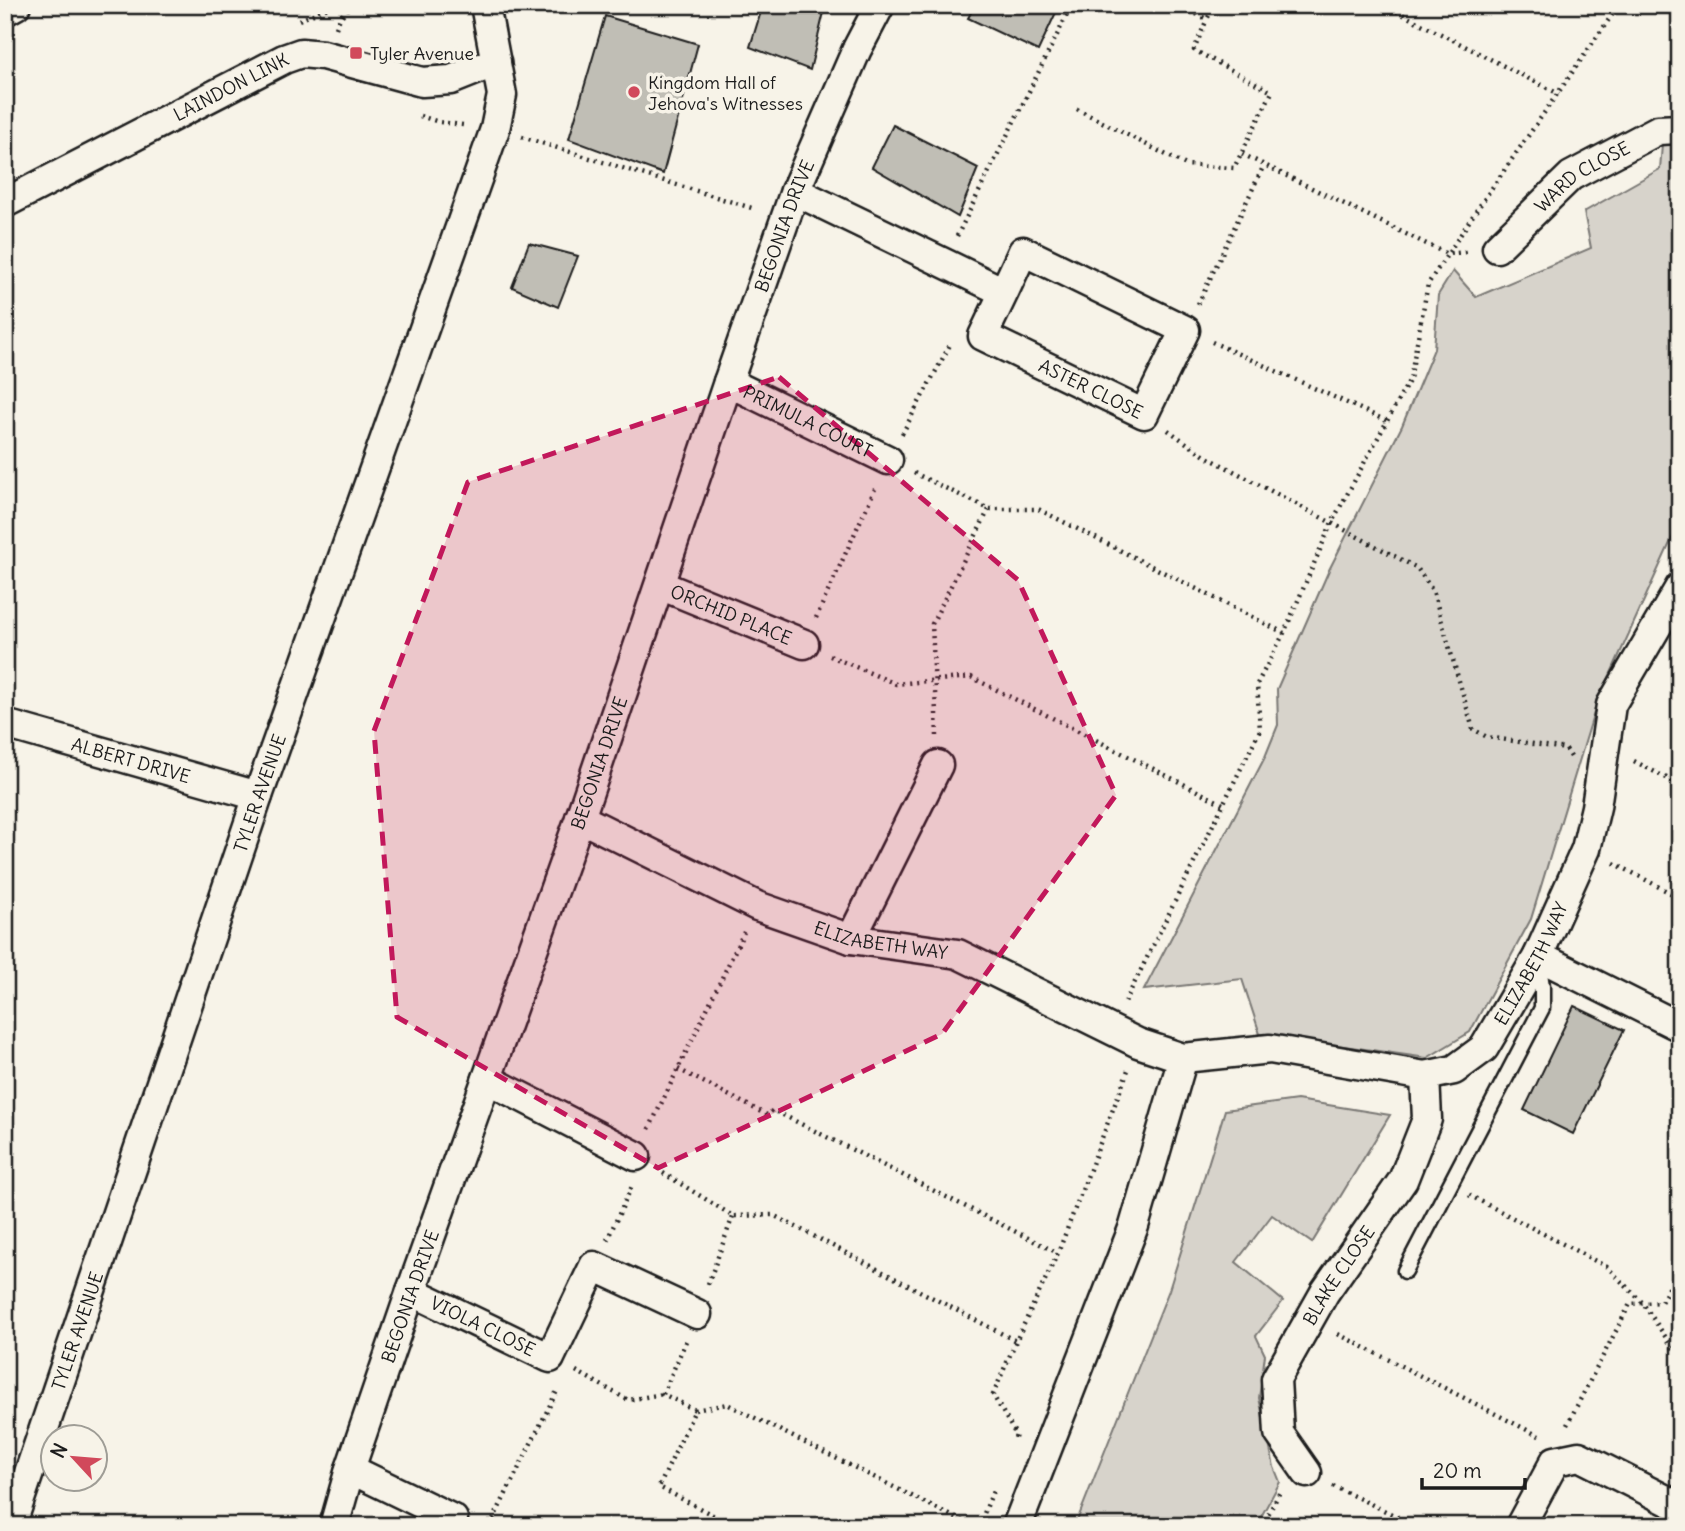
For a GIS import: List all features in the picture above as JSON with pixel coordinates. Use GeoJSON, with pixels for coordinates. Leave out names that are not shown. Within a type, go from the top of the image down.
{"type":"FeatureCollection","features":[{"type":"Feature","properties":{"kind":"street"},"geometry":{"type":"LineString","coordinates":[[5,11],[16,5]]}},
{"type":"Feature","properties":{"kind":"street"},"geometry":{"type":"LineString","coordinates":[[485,5],[496,62]]}},
{"type":"Feature","properties":{"kind":"street","name":"BEGONIA DRIVE"},"geometry":{"type":"LineString","coordinates":[[334,1526],[350,1469],[411,1292],[580,818],[795,191],[857,49],[880,5]]}},
{"type":"Feature","properties":{"kind":"street","name":"LAINDON LINK"},"geometry":{"type":"LineString","coordinates":[[5,204],[284,59],[302,53],[323,55],[422,82],[451,80],[496,62]]}},
{"type":"Feature","properties":{"kind":"street","name":"TYLER AVENUE"},"geometry":{"type":"LineString","coordinates":[[11,1526],[258,796],[495,129],[502,94],[496,62]]}},
{"type":"Feature","properties":{"kind":"street","name":"WARD CLOSE"},"geometry":{"type":"LineString","coordinates":[[1497,248],[1571,176],[1658,130],[1680,129]]}},
{"type":"Feature","properties":{"kind":"street"},"geometry":{"type":"LineString","coordinates":[[795,191],[1004,292]]}},
{"type":"Feature","properties":{"kind":"street"},"geometry":{"type":"LineString","coordinates":[[983,336],[1023,251],[1185,330]]}},
{"type":"Feature","properties":{"kind":"street","name":"ASTER CLOSE"},"geometry":{"type":"LineString","coordinates":[[983,336],[1144,414],[1185,330]]}},
{"type":"Feature","properties":{"kind":"street","name":"PRIMULA COURT"},"geometry":{"type":"LineString","coordinates":[[728,382],[888,460]]}},
{"type":"Feature","properties":{"kind":"street","name":"ORCHID PLACE"},"geometry":{"type":"LineString","coordinates":[[660,585],[804,645]]}},
{"type":"Feature","properties":{"kind":"street","name":"ELIZABETH WAY"},"geometry":{"type":"LineString","coordinates":[[580,818],[757,906],[851,939],[958,954],[1138,1043],[1183,1058],[1270,1049],[1425,1076],[1454,1070],[1484,1048],[1538,956],[1586,849],[1596,807],[1611,705],[1680,587]]}},
{"type":"Feature","properties":{"kind":"street","name":"ALBERT DRIVE"},"geometry":{"type":"LineString","coordinates":[[5,724],[258,796]]}},
{"type":"Feature","properties":{"kind":"street"},"geometry":{"type":"LineString","coordinates":[[851,939],[938,765]]}},
{"type":"Feature","properties":{"kind":"street"},"geometry":{"type":"LineString","coordinates":[[1538,956],[1680,1027]]}},
{"type":"Feature","properties":{"kind":"street"},"geometry":{"type":"LineString","coordinates":[[1017,1526],[1134,1226],[1183,1058]]}},
{"type":"Feature","properties":{"kind":"street","name":"BLAKE CLOSE"},"geometry":{"type":"LineString","coordinates":[[1307,1473],[1279,1433],[1276,1379],[1325,1292],[1403,1180],[1427,1119],[1425,1076]]}},
{"type":"Feature","properties":{"kind":"street"},"geometry":{"type":"LineString","coordinates":[[487,1079],[640,1159]]}},
{"type":"Feature","properties":{"kind":"street"},"geometry":{"type":"LineString","coordinates":[[594,1266],[698,1314]]}},
{"type":"Feature","properties":{"kind":"street","name":"VIOLA CLOSE"},"geometry":{"type":"LineString","coordinates":[[411,1292],[550,1358],[594,1266]]}},
{"type":"Feature","properties":{"kind":"street"},"geometry":{"type":"LineString","coordinates":[[1520,1526],[1555,1461],[1568,1450],[1680,1507]]}},
{"type":"Feature","properties":{"kind":"street"},"geometry":{"type":"LineString","coordinates":[[350,1469],[453,1519]]}},
{"type":"Feature","properties":{"kind":"lane"},"geometry":{"type":"LineString","coordinates":[[1405,1271],[1542,1008],[1538,956]]}},
{"type":"Feature","properties":{"kind":"path"},"geometry":{"type":"LineString","coordinates":[[944,263],[1072,5]]}},
{"type":"Feature","properties":{"kind":"path"},"geometry":{"type":"LineString","coordinates":[[1177,5],[1207,19]]}},
{"type":"Feature","properties":{"kind":"path"},"geometry":{"type":"LineString","coordinates":[[1077,109],[1186,165],[1234,168],[1272,92],[1194,50],[1214,5]]}},
{"type":"Feature","properties":{"kind":"path"},"geometry":{"type":"LineString","coordinates":[[1384,5],[1559,94]]}},
{"type":"Feature","properties":{"kind":"path"},"geometry":{"type":"LineString","coordinates":[[1111,1030],[1259,730],[1257,684],[1284,633],[1332,522],[1410,379],[1428,284],[1619,5]]}},
{"type":"Feature","properties":{"kind":"path"},"geometry":{"type":"LineString","coordinates":[[412,113],[439,122],[495,129],[786,218]]}},
{"type":"Feature","properties":{"kind":"path"},"geometry":{"type":"LineString","coordinates":[[1242,154],[1447,254]]}},
{"type":"Feature","properties":{"kind":"path"},"geometry":{"type":"LineString","coordinates":[[1264,165],[1185,330],[1387,421]]}},
{"type":"Feature","properties":{"kind":"path"},"geometry":{"type":"LineString","coordinates":[[983,336],[954,339],[888,460],[804,645],[895,684],[971,677],[1223,804]]}},
{"type":"Feature","properties":{"kind":"path"},"geometry":{"type":"LineString","coordinates":[[1144,414],[1205,456],[1416,568],[1433,591],[1473,729],[1487,737],[1566,749],[1572,758]]}},
{"type":"Feature","properties":{"kind":"path"},"geometry":{"type":"LineString","coordinates":[[888,460],[989,509],[1038,509],[1284,633]]}},
{"type":"Feature","properties":{"kind":"path"},"geometry":{"type":"LineString","coordinates":[[938,765],[932,624],[989,509]]}},
{"type":"Feature","properties":{"kind":"path"},"geometry":{"type":"LineString","coordinates":[[1605,747],[1680,785]]}},
{"type":"Feature","properties":{"kind":"path"},"geometry":{"type":"LineString","coordinates":[[1586,849],[1680,898]]}},
{"type":"Feature","properties":{"kind":"path"},"geometry":{"type":"LineString","coordinates":[[594,1266],[678,1069],[757,906]]}},
{"type":"Feature","properties":{"kind":"path"},"geometry":{"type":"LineString","coordinates":[[1011,1448],[1016,1435],[993,1395],[1058,1253],[1138,1043]]}},
{"type":"Feature","properties":{"kind":"path"},"geometry":{"type":"LineString","coordinates":[[678,1069],[767,1115],[773,1110],[1058,1253]]}},
{"type":"Feature","properties":{"kind":"path"},"geometry":{"type":"LineString","coordinates":[[640,1159],[733,1216],[773,1215],[1016,1342]]}},
{"type":"Feature","properties":{"kind":"path"},"geometry":{"type":"LineString","coordinates":[[1450,1185],[1607,1267],[1642,1303],[1673,1348],[1680,1351]]}},
{"type":"Feature","properties":{"kind":"path"},"geometry":{"type":"LineString","coordinates":[[663,1394],[698,1314],[733,1216]]}},
{"type":"Feature","properties":{"kind":"path"},"geometry":{"type":"LineString","coordinates":[[1309,1320],[1568,1450],[1629,1304],[1661,1302],[1680,1269]]}},
{"type":"Feature","properties":{"kind":"path"},"geometry":{"type":"LineString","coordinates":[[550,1358],[628,1400],[663,1394],[695,1410],[727,1404],[972,1526]]}},
{"type":"Feature","properties":{"kind":"path"},"geometry":{"type":"LineString","coordinates":[[490,1526],[559,1388],[550,1358]]}},
{"type":"Feature","properties":{"kind":"path"},"geometry":{"type":"LineString","coordinates":[[695,1410],[659,1487],[728,1523],[726,1526]]}},
{"type":"Feature","properties":{"kind":"path"},"geometry":{"type":"LineString","coordinates":[[1307,1473],[1417,1526]]}},
{"type":"Feature","properties":{"kind":"path"},"geometry":{"type":"LineString","coordinates":[[979,1526],[995,1487]]}},
{"type":"Feature","properties":{"kind":"path"},"geometry":{"type":"LineString","coordinates":[[1188,1520],[1202,1526]]}},
{"type":"Feature","properties":{"kind":"highlighted area"},"geometry":{"type":"Polygon","coordinates":[[[779,377],[1018,580],[1116,795],[942,1034],[658,1168],[397,1017],[374,731],[468,482],[779,377]]]}},
{"type":"Feature","properties":{"kind":"shaded area"},"geometry":{"type":"Polygon","coordinates":[[[1662,145],[1680,145],[1680,521],[1596,706],[1531,919],[1470,1032],[1427,1058],[1260,1034],[1242,979],[1144,990],[1265,757],[1278,725],[1277,689],[1329,570],[1402,426],[1434,349],[1438,295],[1453,271],[1476,297],[1591,248],[1584,212],[1660,169],[1662,145]]]}},
{"type":"Feature","properties":{"kind":"shaded area"},"geometry":{"type":"Polygon","coordinates":[[[1297,1100],[1390,1115],[1312,1243],[1272,1215],[1236,1262],[1283,1301],[1256,1336],[1265,1355],[1259,1398],[1274,1467],[1280,1482],[1256,1526],[1075,1526],[1169,1290],[1225,1110],[1297,1100]]]}},
{"type":"Feature","properties":{"kind":"building"},"geometry":{"type":"Polygon","coordinates":[[[763,5],[818,5],[825,8],[810,70],[750,47],[763,5]]]}},
{"type":"Feature","properties":{"kind":"building"},"geometry":{"type":"Polygon","coordinates":[[[975,5],[1059,6],[1038,51],[968,18],[975,5]]]}},
{"type":"Feature","properties":{"kind":"building","name":"Kingdom Hall of Jehova's Witnesses"},"geometry":{"type":"Polygon","coordinates":[[[605,16],[698,44],[663,174],[569,139],[605,16]]]}},
{"type":"Feature","properties":{"kind":"building"},"geometry":{"type":"Polygon","coordinates":[[[893,125],[978,168],[958,217],[872,167],[893,125]]]}},
{"type":"Feature","properties":{"kind":"building"},"geometry":{"type":"Polygon","coordinates":[[[529,243],[578,256],[558,307],[512,287],[529,243]]]}},
{"type":"Feature","properties":{"kind":"building"},"geometry":{"type":"Polygon","coordinates":[[[1574,1006],[1624,1030],[1573,1134],[1524,1110],[1574,1006]]]}},
{"type":"Feature","properties":{"kind":"place","name":"Tyler Avenue"},"geometry":{"type":"Point","coordinates":[356,53]}},
{"type":"Feature","properties":{"kind":"place","name":"Kingdom Hall of Jehova's Witnesses"},"geometry":{"type":"Point","coordinates":[634,92]}}]}
